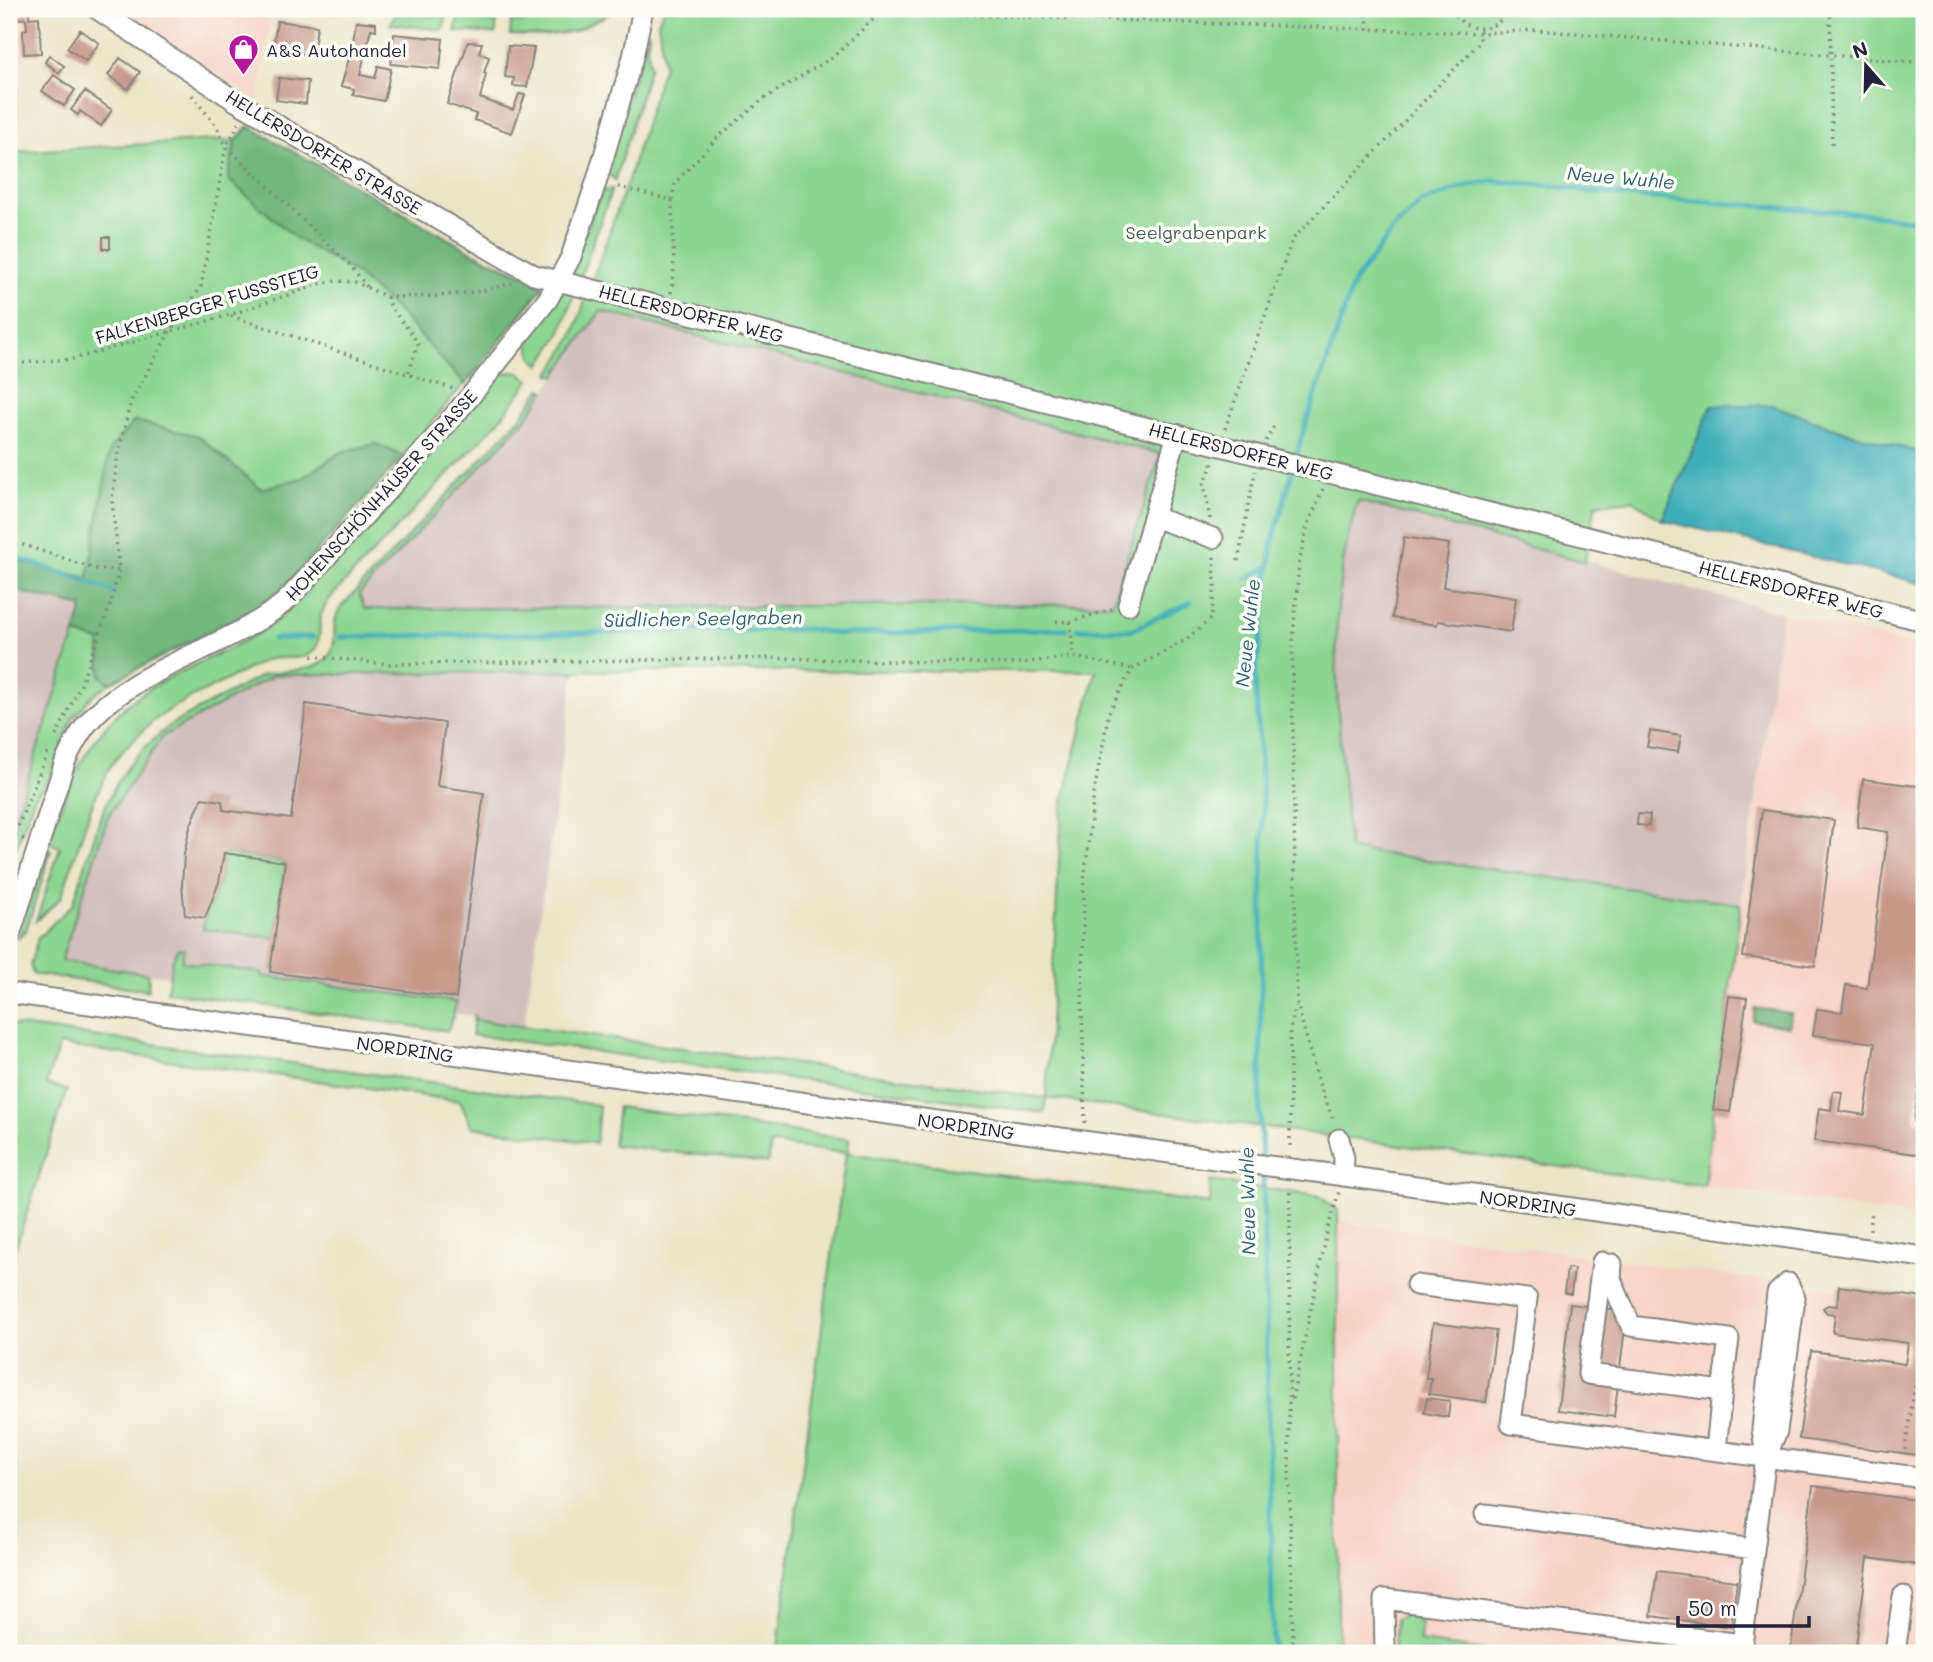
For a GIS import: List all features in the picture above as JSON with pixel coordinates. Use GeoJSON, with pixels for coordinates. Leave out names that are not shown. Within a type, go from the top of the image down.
{"type":"FeatureCollection","features":[{"type":"Feature","properties":{"kind":"street","name":"HELLERSDORFER STRASSE"},"geometry":{"type":"LineString","coordinates":[[97,9],[248,108],[534,275],[558,281]]}},
{"type":"Feature","properties":{"kind":"street","name":"HOHENSCHÖNHAUSER STRASSE"},"geometry":{"type":"LineString","coordinates":[[9,938],[65,762],[88,723],[101,710],[136,685],[259,620],[286,601],[420,455],[534,319],[571,257],[633,57],[643,9]]}},
{"type":"Feature","properties":{"kind":"street","name":"HELLERSDORFER WEG"},"geometry":{"type":"LineString","coordinates":[[558,281],[1924,621]]}},
{"type":"Feature","properties":{"kind":"street"},"geometry":{"type":"LineString","coordinates":[[1128,605],[1177,434]]}},
{"type":"Feature","properties":{"kind":"street"},"geometry":{"type":"LineString","coordinates":[[1153,517],[1213,538]]}},
{"type":"Feature","properties":{"kind":"street","name":"NORDRING"},"geometry":{"type":"LineString","coordinates":[[9,993],[1924,1257]]}},
{"type":"Feature","properties":{"kind":"street"},"geometry":{"type":"LineString","coordinates":[[1339,1139],[1344,1157],[1343,1176]]}},
{"type":"Feature","properties":{"kind":"street"},"geometry":{"type":"LineString","coordinates":[[1716,1450],[1729,1339],[1632,1326],[1611,1279],[1607,1263],[1588,1374],[1722,1391]]}},
{"type":"Feature","properties":{"kind":"street"},"geometry":{"type":"LineString","coordinates":[[1385,1653],[1384,1599],[1741,1649],[1766,1457],[1777,1431],[1795,1298],[1788,1283],[1777,1293],[1762,1429],[1766,1457]]}},
{"type":"Feature","properties":{"kind":"street"},"geometry":{"type":"LineString","coordinates":[[1416,1285],[1527,1300],[1511,1424],[1924,1478]]}},
{"type":"Feature","properties":{"kind":"street"},"geometry":{"type":"LineString","coordinates":[[1485,1514],[1754,1549]]}},
{"type":"Feature","properties":{"kind":"street"},"geometry":{"type":"LineString","coordinates":[[1895,1653],[1903,1596]]}},
{"type":"Feature","properties":{"kind":"path"},"geometry":{"type":"LineString","coordinates":[[799,9],[1369,29],[1536,30],[1924,63]]}},
{"type":"Feature","properties":{"kind":"path"},"geometry":{"type":"LineString","coordinates":[[1140,21],[1156,9]]}},
{"type":"Feature","properties":{"kind":"path"},"geometry":{"type":"LineString","coordinates":[[1360,9],[1367,18],[1369,29]]}},
{"type":"Feature","properties":{"kind":"path"},"geometry":{"type":"LineString","coordinates":[[1452,9],[1459,20],[1480,31],[1500,21],[1508,9]]}},
{"type":"Feature","properties":{"kind":"path"},"geometry":{"type":"LineString","coordinates":[[1830,9],[1832,148]]}},
{"type":"Feature","properties":{"kind":"path"},"geometry":{"type":"LineString","coordinates":[[664,307],[670,295],[674,270],[672,201],[675,183],[716,139],[765,98],[834,57],[881,11]]}},
{"type":"Feature","properties":{"kind":"path"},"geometry":{"type":"LineString","coordinates":[[1085,1123],[1082,1002],[1084,881],[1088,836],[1109,712],[1132,669],[1184,640],[1211,619],[1215,585],[1213,538],[1204,484],[1292,240],[1480,42],[1480,31]]}},
{"type":"Feature","properties":{"kind":"path"},"geometry":{"type":"LineString","coordinates":[[190,92],[217,127],[226,146],[351,265],[369,289]]}},
{"type":"Feature","properties":{"kind":"path"},"geometry":{"type":"LineString","coordinates":[[55,736],[80,687],[110,605],[119,570],[112,500],[118,453],[131,401],[169,333],[201,287],[226,146],[248,108]]}},
{"type":"Feature","properties":{"kind":"path"},"geometry":{"type":"LineString","coordinates":[[618,187],[672,201]]}},
{"type":"Feature","properties":{"kind":"path","name":"FALKENBERGER FUSSSTEIG"},"geometry":{"type":"LineString","coordinates":[[9,364],[73,359],[169,333],[336,281],[355,282],[387,297],[437,296],[482,291],[534,275]]}},
{"type":"Feature","properties":{"kind":"path"},"geometry":{"type":"LineString","coordinates":[[387,297],[392,312],[412,332],[418,344],[408,374]]}},
{"type":"Feature","properties":{"kind":"path"},"geometry":{"type":"LineString","coordinates":[[229,315],[460,391],[469,398]]}},
{"type":"Feature","properties":{"kind":"path"},"geometry":{"type":"LineString","coordinates":[[1238,561],[1257,457],[1275,426]]}},
{"type":"Feature","properties":{"kind":"path"},"geometry":{"type":"LineString","coordinates":[[1329,474],[1307,527],[1299,562],[1294,626],[1292,667],[1297,1003],[1318,1081],[1331,1110],[1339,1139]]}},
{"type":"Feature","properties":{"kind":"path"},"geometry":{"type":"LineString","coordinates":[[9,540],[95,569],[119,570]]}},
{"type":"Feature","properties":{"kind":"path"},"geometry":{"type":"LineString","coordinates":[[1056,621],[1070,622],[1128,605]]}},
{"type":"Feature","properties":{"kind":"path"},"geometry":{"type":"LineString","coordinates":[[1070,622],[1074,657]]}},
{"type":"Feature","properties":{"kind":"path"},"geometry":{"type":"LineString","coordinates":[[312,656],[386,664],[772,658],[1011,664],[1074,657],[1132,669]]}},
{"type":"Feature","properties":{"kind":"path"},"geometry":{"type":"LineString","coordinates":[[18,827],[49,748]]}},
{"type":"Feature","properties":{"kind":"path"},"geometry":{"type":"LineString","coordinates":[[9,839],[14,836]]}},
{"type":"Feature","properties":{"kind":"path"},"geometry":{"type":"LineString","coordinates":[[1290,1146],[1290,1029],[1297,1003]]}},
{"type":"Feature","properties":{"kind":"path"},"geometry":{"type":"LineString","coordinates":[[1291,1407],[1328,1228],[1343,1176]]}},
{"type":"Feature","properties":{"kind":"path"},"geometry":{"type":"LineString","coordinates":[[1290,1192],[1289,1465],[1293,1653]]}},
{"type":"Feature","properties":{"kind":"path"},"geometry":{"type":"LineString","coordinates":[[1870,1230],[1872,1210]]}},
{"type":"Feature","properties":{"kind":"path"},"geometry":{"type":"LineString","coordinates":[[1905,1450],[1919,1361]]}},
{"type":"Feature","properties":{"kind":"shaded area"},"geometry":{"type":"Polygon","coordinates":[[[9,9],[38,9],[41,54],[18,57],[18,152],[9,152],[9,9]]]}},
{"type":"Feature","properties":{"kind":"shaded area","name":"A&S Autohandel"},"geometry":{"type":"Polygon","coordinates":[[[118,9],[232,9],[272,13],[258,100],[118,9]]]}},
{"type":"Feature","properties":{"kind":"shaded area"},"geometry":{"type":"Polygon","coordinates":[[[601,311],[1161,454],[1112,604],[365,609],[358,595],[525,420],[601,311]]]}},
{"type":"Feature","properties":{"kind":"shaded area"},"geometry":{"type":"Polygon","coordinates":[[[1358,501],[1782,613],[1741,904],[1349,849],[1336,671],[1341,566],[1358,501]]]}},
{"type":"Feature","properties":{"kind":"shaded area"},"geometry":{"type":"Polygon","coordinates":[[[9,589],[83,607],[9,837],[9,589]]]}},
{"type":"Feature","properties":{"kind":"shaded area"},"geometry":{"type":"Polygon","coordinates":[[[1782,613],[1924,648],[1924,1218],[1704,1186],[1782,613]]]}},
{"type":"Feature","properties":{"kind":"shaded area"},"geometry":{"type":"Polygon","coordinates":[[[571,671],[574,675],[524,1026],[476,1020],[474,1016],[61,962],[108,816],[163,736],[274,675],[571,671]]]}},
{"type":"Feature","properties":{"kind":"shaded area"},"geometry":{"type":"Polygon","coordinates":[[[1337,1221],[1838,1290],[1839,1286],[1924,1298],[1924,1653],[1338,1653],[1337,1221]]]}},
{"type":"Feature","properties":{"kind":"green space"},"geometry":{"type":"Polygon","coordinates":[[[588,9],[615,11],[575,31],[545,36],[510,35],[511,22],[552,20],[588,9]]]}},
{"type":"Feature","properties":{"kind":"green space","name":"Seelgrabenpark"},"geometry":{"type":"Polygon","coordinates":[[[664,9],[1924,9],[1924,454],[1843,431],[1772,405],[1712,405],[1662,520],[1633,500],[1596,504],[1585,562],[1358,501],[1347,543],[1340,586],[1337,674],[1349,849],[1741,904],[1704,1186],[1046,1098],[1062,806],[1096,671],[575,671],[574,675],[571,671],[274,675],[163,736],[108,816],[61,961],[149,974],[148,990],[33,974],[30,965],[38,938],[73,904],[100,818],[115,786],[131,762],[170,725],[261,676],[322,663],[333,647],[335,622],[342,606],[521,417],[541,389],[545,391],[525,420],[359,594],[365,609],[1112,604],[1161,454],[601,311],[555,376],[550,374],[572,338],[629,177],[664,64],[658,22],[664,9]]]}},
{"type":"Feature","properties":{"kind":"green space"},"geometry":{"type":"Polygon","coordinates":[[[396,13],[446,17],[443,30],[390,24],[396,13]]]}},
{"type":"Feature","properties":{"kind":"green space"},"geometry":{"type":"Polygon","coordinates":[[[458,18],[496,22],[496,34],[455,31],[458,18]]]}},
{"type":"Feature","properties":{"kind":"green space"},"geometry":{"type":"Polygon","coordinates":[[[647,32],[650,66],[615,180],[606,172],[647,32]]]}},
{"type":"Feature","properties":{"kind":"green space"},"geometry":{"type":"Polygon","coordinates":[[[248,126],[476,254],[533,279],[535,298],[404,456],[293,577],[259,607],[83,607],[9,589],[9,152],[235,141],[248,126]]]}},
{"type":"Feature","properties":{"kind":"green space"},"geometry":{"type":"Polygon","coordinates":[[[248,126],[476,254],[533,279],[543,287],[465,385],[398,311],[356,274],[294,237],[228,179],[235,141],[248,126]]]}},
{"type":"Feature","properties":{"kind":"green space"},"geometry":{"type":"Polygon","coordinates":[[[612,189],[579,281],[567,278],[602,191],[612,189]]]}},
{"type":"Feature","properties":{"kind":"green space"},"geometry":{"type":"Polygon","coordinates":[[[577,287],[560,334],[540,365],[532,356],[530,347],[536,326],[563,288],[577,287]]]}},
{"type":"Feature","properties":{"kind":"green space"},"geometry":{"type":"Polygon","coordinates":[[[510,372],[520,373],[530,380],[497,423],[330,598],[322,613],[319,639],[311,653],[301,657],[266,660],[177,705],[152,722],[126,747],[111,765],[93,802],[61,898],[36,921],[60,847],[48,842],[76,772],[102,731],[137,697],[159,683],[246,640],[280,618],[496,377],[510,372]]]}},
{"type":"Feature","properties":{"kind":"green space"},"geometry":{"type":"Polygon","coordinates":[[[134,421],[198,436],[261,489],[302,478],[341,452],[375,444],[404,456],[293,577],[259,607],[110,683],[101,676],[100,641],[75,634],[83,607],[9,589],[9,559],[88,578],[110,449],[134,421]]]}},
{"type":"Feature","properties":{"kind":"green space"},"geometry":{"type":"Polygon","coordinates":[[[75,634],[100,641],[101,676],[110,683],[93,695],[73,718],[49,779],[35,796],[16,848],[9,852],[9,837],[75,634]]]}},
{"type":"Feature","properties":{"kind":"green space"},"geometry":{"type":"Polygon","coordinates":[[[46,849],[51,851],[26,931],[19,937],[46,849]]]}},
{"type":"Feature","properties":{"kind":"green space"},"geometry":{"type":"Polygon","coordinates":[[[224,853],[285,862],[275,938],[203,929],[219,882],[224,853]]]}},
{"type":"Feature","properties":{"kind":"green space"},"geometry":{"type":"Polygon","coordinates":[[[178,948],[184,949],[182,962],[262,973],[262,976],[457,1002],[448,1031],[167,992],[172,961],[178,948]]]}},
{"type":"Feature","properties":{"kind":"green space"},"geometry":{"type":"Polygon","coordinates":[[[1755,1008],[1791,1013],[1789,1026],[1753,1021],[1755,1008]]]}},
{"type":"Feature","properties":{"kind":"green space"},"geometry":{"type":"Polygon","coordinates":[[[474,1016],[476,1020],[1046,1098],[1045,1113],[472,1035],[474,1016]]]}},
{"type":"Feature","properties":{"kind":"green space"},"geometry":{"type":"Polygon","coordinates":[[[13,1025],[599,1105],[596,1143],[472,1127],[460,1101],[59,1045],[46,1084],[67,1090],[9,1268],[9,1029],[13,1025]]]}},
{"type":"Feature","properties":{"kind":"green space"},"geometry":{"type":"Polygon","coordinates":[[[618,1107],[849,1139],[848,1153],[1210,1204],[1210,1181],[1319,1196],[1338,1210],[1338,1653],[777,1653],[846,1153],[771,1144],[768,1163],[613,1145],[618,1107]]]}},
{"type":"Feature","properties":{"kind":"green space"},"geometry":{"type":"Polygon","coordinates":[[[1407,1614],[1421,1624],[1420,1642],[1502,1653],[1394,1653],[1396,1619],[1407,1614]]]}},
{"type":"Feature","properties":{"kind":"water"},"geometry":{"type":"Polygon","coordinates":[[[1712,405],[1772,405],[1843,431],[1924,454],[1924,584],[1662,520],[1712,405]]]}},
{"type":"Feature","properties":{"kind":"building"},"geometry":{"type":"Polygon","coordinates":[[[9,9],[29,9],[29,18],[39,17],[41,53],[24,54],[23,30],[27,29],[26,19],[9,18],[9,9]]]}},
{"type":"Feature","properties":{"kind":"building"},"geometry":{"type":"Polygon","coordinates":[[[277,21],[317,26],[313,55],[273,50],[277,21]]]}},
{"type":"Feature","properties":{"kind":"building"},"geometry":{"type":"Polygon","coordinates":[[[356,21],[376,23],[376,30],[371,29],[360,75],[375,78],[378,66],[391,69],[384,101],[353,95],[354,89],[341,86],[350,59],[356,21]]]}},
{"type":"Feature","properties":{"kind":"building"},"geometry":{"type":"Polygon","coordinates":[[[80,30],[99,43],[86,61],[67,48],[80,30]]]}},
{"type":"Feature","properties":{"kind":"building"},"geometry":{"type":"Polygon","coordinates":[[[394,34],[443,39],[440,69],[391,64],[394,34]]]}},
{"type":"Feature","properties":{"kind":"building"},"geometry":{"type":"Polygon","coordinates":[[[468,42],[482,43],[479,53],[489,57],[480,98],[513,110],[519,94],[525,95],[512,133],[474,120],[476,114],[447,104],[468,42]]]}},
{"type":"Feature","properties":{"kind":"building"},"geometry":{"type":"Polygon","coordinates":[[[508,46],[534,48],[527,87],[513,86],[514,78],[505,77],[508,46]]]}},
{"type":"Feature","properties":{"kind":"building"},"geometry":{"type":"Polygon","coordinates":[[[14,53],[14,96],[9,96],[9,54],[14,53]]]}},
{"type":"Feature","properties":{"kind":"building"},"geometry":{"type":"Polygon","coordinates":[[[49,55],[64,66],[59,73],[45,62],[49,55]]]}},
{"type":"Feature","properties":{"kind":"building"},"geometry":{"type":"Polygon","coordinates":[[[120,58],[140,72],[128,89],[108,75],[120,58]]]}},
{"type":"Feature","properties":{"kind":"building"},"geometry":{"type":"Polygon","coordinates":[[[54,75],[75,90],[64,106],[42,91],[54,75]]]}},
{"type":"Feature","properties":{"kind":"building"},"geometry":{"type":"Polygon","coordinates":[[[279,78],[308,81],[306,104],[276,100],[279,78]]]}},
{"type":"Feature","properties":{"kind":"building"},"geometry":{"type":"Polygon","coordinates":[[[85,91],[112,110],[101,126],[80,111],[78,115],[71,110],[85,91]]]}},
{"type":"Feature","properties":{"kind":"building"},"geometry":{"type":"Polygon","coordinates":[[[103,237],[110,237],[110,249],[103,249],[103,237]]]}},
{"type":"Feature","properties":{"kind":"building"},"geometry":{"type":"Polygon","coordinates":[[[1404,537],[1449,544],[1443,587],[1516,598],[1511,632],[1438,621],[1437,625],[1392,618],[1404,537]]]}},
{"type":"Feature","properties":{"kind":"building"},"geometry":{"type":"Polygon","coordinates":[[[306,704],[445,723],[437,786],[484,793],[456,998],[270,972],[285,862],[224,853],[219,882],[205,918],[185,915],[182,885],[184,854],[190,827],[202,798],[222,801],[223,810],[291,819],[306,704]]]}},
{"type":"Feature","properties":{"kind":"building"},"geometry":{"type":"Polygon","coordinates":[[[1650,731],[1681,736],[1678,752],[1647,747],[1650,731]]]}},
{"type":"Feature","properties":{"kind":"building"},"geometry":{"type":"Polygon","coordinates":[[[1863,779],[1924,787],[1924,1044],[1914,1121],[1924,1122],[1924,1155],[1814,1141],[1819,1108],[1831,1110],[1833,1091],[1842,1092],[1839,1111],[1865,1115],[1875,1043],[1813,1035],[1817,1009],[1842,1012],[1846,985],[1867,988],[1888,832],[1857,827],[1863,779]]]}},
{"type":"Feature","properties":{"kind":"building"},"geometry":{"type":"Polygon","coordinates":[[[1762,810],[1834,820],[1815,966],[1743,957],[1762,810]]]}},
{"type":"Feature","properties":{"kind":"building"},"geometry":{"type":"Polygon","coordinates":[[[1638,814],[1650,815],[1649,826],[1637,825],[1638,814]]]}},
{"type":"Feature","properties":{"kind":"building"},"geometry":{"type":"Polygon","coordinates":[[[1729,996],[1747,998],[1730,1112],[1713,1110],[1729,996]]]}},
{"type":"Feature","properties":{"kind":"building"},"geometry":{"type":"Polygon","coordinates":[[[1567,1268],[1574,1269],[1571,1294],[1564,1293],[1567,1268]]]}},
{"type":"Feature","properties":{"kind":"building"},"geometry":{"type":"Polygon","coordinates":[[[1839,1286],[1924,1298],[1924,1456],[1799,1439],[1811,1351],[1905,1364],[1908,1343],[1833,1333],[1835,1314],[1827,1313],[1823,1308],[1828,1305],[1837,1306],[1839,1286]]]}},
{"type":"Feature","properties":{"kind":"building"},"geometry":{"type":"Polygon","coordinates":[[[1570,1304],[1627,1311],[1614,1417],[1558,1410],[1570,1304]]]}},
{"type":"Feature","properties":{"kind":"building"},"geometry":{"type":"Polygon","coordinates":[[[1433,1323],[1496,1331],[1486,1402],[1429,1394],[1431,1378],[1426,1378],[1433,1323]]]}},
{"type":"Feature","properties":{"kind":"building"},"geometry":{"type":"Polygon","coordinates":[[[1427,1398],[1450,1401],[1448,1417],[1424,1413],[1427,1398]]]}},
{"type":"Feature","properties":{"kind":"building"},"geometry":{"type":"Polygon","coordinates":[[[1813,1486],[1924,1501],[1924,1566],[1868,1558],[1855,1653],[1790,1653],[1813,1486]]]}},
{"type":"Feature","properties":{"kind":"building"},"geometry":{"type":"Polygon","coordinates":[[[1657,1571],[1737,1581],[1731,1627],[1651,1616],[1657,1571]]]}},
{"type":"Feature","properties":{"kind":"waterway","name":"Neue Wuhle"},"geometry":{"type":"LineString","coordinates":[[1262,1161],[1260,1114],[1263,807],[1255,678],[1273,541],[1302,435],[1354,282],[1394,228],[1421,203],[1460,188],[1492,181],[1554,186],[1614,195],[1868,214],[1924,222]]}},
{"type":"Feature","properties":{"kind":"waterway","name":"Südlicher Seelgraben"},"geometry":{"type":"LineString","coordinates":[[9,555],[113,591]]}},
{"type":"Feature","properties":{"kind":"waterway"},"geometry":{"type":"LineString","coordinates":[[1247,578],[1268,567]]}},
{"type":"Feature","properties":{"kind":"waterway","name":"Südlicher Seelgraben"},"geometry":{"type":"LineString","coordinates":[[1078,629],[1131,630],[1191,602]]}},
{"type":"Feature","properties":{"kind":"waterway","name":"Südlicher Seelgraben"},"geometry":{"type":"LineString","coordinates":[[340,637],[808,629],[839,634],[1066,629]]}},
{"type":"Feature","properties":{"kind":"waterway","name":"Südlicher Seelgraben"},"geometry":{"type":"LineString","coordinates":[[273,639],[313,637]]}},
{"type":"Feature","properties":{"kind":"waterway","name":"Neue Wuhle"},"geometry":{"type":"LineString","coordinates":[[1263,1170],[1273,1653]]}},
{"type":"Feature","properties":{"kind":"place","name":"A&S Autohandel"},"geometry":{"type":"Point","coordinates":[243,77]}}]}
